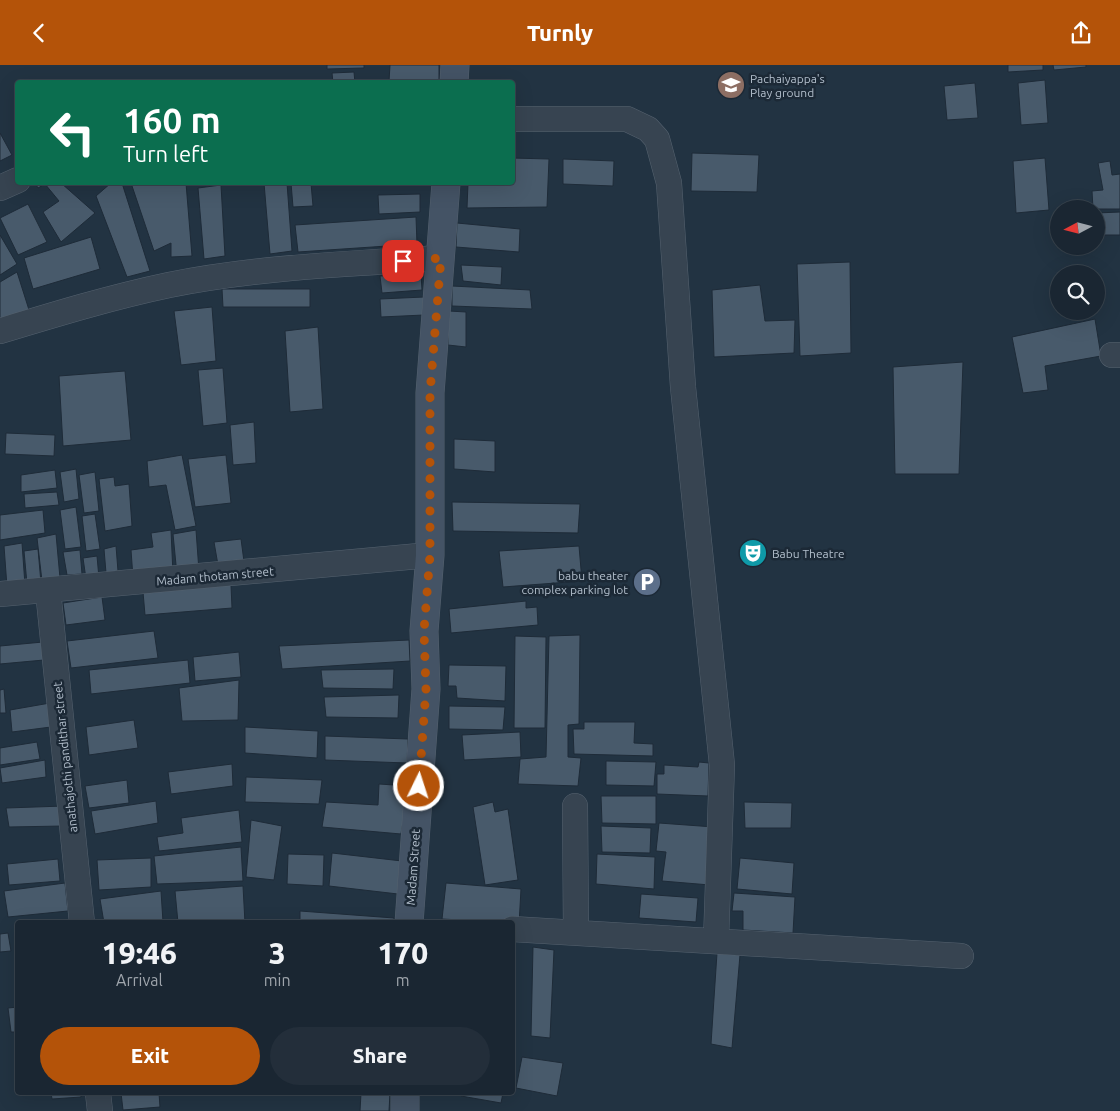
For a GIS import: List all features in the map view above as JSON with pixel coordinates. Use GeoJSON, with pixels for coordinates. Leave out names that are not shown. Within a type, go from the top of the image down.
{"type":"FeatureCollection","features":[{"type":"Feature","properties":{"kind":"street"},"geometry":{"type":"LineString","coordinates":[[454,80],[455,65]]}},
{"type":"Feature","properties":{"kind":"street"},"geometry":{"type":"LineString","coordinates":[[515,119],[627,119],[648,129],[657,139],[669,183],[683,387],[722,765],[716,941]]}},
{"type":"Feature","properties":{"kind":"street"},"geometry":{"type":"LineString","coordinates":[[0,189],[15,182]]}},
{"type":"Feature","properties":{"kind":"street","name":"Madam Street"},"geometry":{"type":"LineString","coordinates":[[409,920],[426,689],[424,631],[430,555],[430,393],[446,185]]}},
{"type":"Feature","properties":{"kind":"street"},"geometry":{"type":"LineString","coordinates":[[0,331],[77,307],[169,285],[272,270],[441,258]]}},
{"type":"Feature","properties":{"kind":"street","name":"Madam thotam street"},"geometry":{"type":"LineString","coordinates":[[0,594],[430,555]]}},
{"type":"Feature","properties":{"kind":"street","name":"anathajothi pandithar street"},"geometry":{"type":"LineString","coordinates":[[48,591],[82,920]]}},
{"type":"Feature","properties":{"kind":"street"},"geometry":{"type":"LineString","coordinates":[[575,806],[576,933]]}},
{"type":"Feature","properties":{"kind":"street"},"geometry":{"type":"LineString","coordinates":[[515,929],[961,956]]}},
{"type":"Feature","properties":{"kind":"street"},"geometry":{"type":"LineString","coordinates":[[98,1095],[100,1111]]}},
{"type":"Feature","properties":{"kind":"street"},"geometry":{"type":"LineString","coordinates":[[405,1095],[405,1111]]}},
{"type":"Feature","properties":{"kind":"building"},"geometry":{"type":"Polygon","coordinates":[[[327,65],[364,65],[364,68],[327,69],[327,65]]]}},
{"type":"Feature","properties":{"kind":"building"},"geometry":{"type":"Polygon","coordinates":[[[390,65],[439,65],[439,80],[389,80],[390,65]]]}},
{"type":"Feature","properties":{"kind":"building"},"geometry":{"type":"Polygon","coordinates":[[[1008,65],[1043,65],[1043,70],[1008,72],[1008,65]]]}},
{"type":"Feature","properties":{"kind":"building"},"geometry":{"type":"Polygon","coordinates":[[[1053,65],[1086,65],[1086,67],[1054,70],[1053,65]]]}},
{"type":"Feature","properties":{"kind":"building"},"geometry":{"type":"Polygon","coordinates":[[[354,72],[355,80],[333,80],[332,73],[354,72]]]}},
{"type":"Feature","properties":{"kind":"building"},"geometry":{"type":"Polygon","coordinates":[[[1045,80],[1048,123],[1021,125],[1018,83],[1045,80]]]}},
{"type":"Feature","properties":{"kind":"building"},"geometry":{"type":"Polygon","coordinates":[[[975,83],[978,118],[947,120],[944,86],[975,83]]]}},
{"type":"Feature","properties":{"kind":"building"},"geometry":{"type":"Polygon","coordinates":[[[0,133],[12,155],[0,161],[0,133]]]}},
{"type":"Feature","properties":{"kind":"building"},"geometry":{"type":"Polygon","coordinates":[[[692,153],[759,155],[757,192],[691,191],[692,153]]]}},
{"type":"Feature","properties":{"kind":"building"},"geometry":{"type":"Polygon","coordinates":[[[515,158],[549,159],[547,207],[467,208],[468,185],[515,185],[515,158]]]}},
{"type":"Feature","properties":{"kind":"building"},"geometry":{"type":"Polygon","coordinates":[[[1045,158],[1049,210],[1016,213],[1013,161],[1045,158]]]}},
{"type":"Feature","properties":{"kind":"building"},"geometry":{"type":"Polygon","coordinates":[[[563,159],[614,161],[613,186],[563,184],[563,159]]]}},
{"type":"Feature","properties":{"kind":"building"},"geometry":{"type":"Polygon","coordinates":[[[1110,161],[1112,175],[1120,174],[1120,209],[1105,209],[1105,200],[1092,200],[1092,191],[1103,190],[1098,163],[1110,161]]]}},
{"type":"Feature","properties":{"kind":"building"},"geometry":{"type":"Polygon","coordinates":[[[46,185],[63,185],[95,213],[61,242],[43,212],[59,201],[46,185]]]}},
{"type":"Feature","properties":{"kind":"building"},"geometry":{"type":"Polygon","coordinates":[[[109,185],[123,185],[150,271],[127,277],[96,196],[109,185]]]}},
{"type":"Feature","properties":{"kind":"building"},"geometry":{"type":"Polygon","coordinates":[[[132,185],[186,185],[192,256],[171,257],[171,243],[154,251],[132,185]]]}},
{"type":"Feature","properties":{"kind":"building"},"geometry":{"type":"Polygon","coordinates":[[[221,185],[225,256],[204,259],[198,188],[221,185]]]}},
{"type":"Feature","properties":{"kind":"building"},"geometry":{"type":"Polygon","coordinates":[[[264,185],[287,185],[292,251],[270,254],[264,185]]]}},
{"type":"Feature","properties":{"kind":"building"},"geometry":{"type":"Polygon","coordinates":[[[291,185],[311,185],[313,206],[293,207],[291,185]]]}},
{"type":"Feature","properties":{"kind":"building"},"geometry":{"type":"Polygon","coordinates":[[[420,194],[420,212],[379,214],[378,195],[420,194]]]}},
{"type":"Feature","properties":{"kind":"building"},"geometry":{"type":"Polygon","coordinates":[[[28,204],[47,242],[18,255],[0,218],[28,204]]]}},
{"type":"Feature","properties":{"kind":"building"},"geometry":{"type":"Polygon","coordinates":[[[1120,212],[1120,235],[1105,235],[1105,213],[1120,212]]]}},
{"type":"Feature","properties":{"kind":"building"},"geometry":{"type":"Polygon","coordinates":[[[416,217],[417,244],[298,252],[295,225],[416,217]]]}},
{"type":"Feature","properties":{"kind":"building"},"geometry":{"type":"Polygon","coordinates":[[[457,223],[520,229],[519,252],[456,247],[457,223]]]}},
{"type":"Feature","properties":{"kind":"building"},"geometry":{"type":"Polygon","coordinates":[[[0,235],[17,264],[0,275],[0,235]]]}},
{"type":"Feature","properties":{"kind":"building"},"geometry":{"type":"Polygon","coordinates":[[[91,237],[100,269],[33,289],[24,258],[91,237]]]}},
{"type":"Feature","properties":{"kind":"building"},"geometry":{"type":"Polygon","coordinates":[[[850,262],[851,353],[800,356],[797,264],[850,262]]]}},
{"type":"Feature","properties":{"kind":"building"},"geometry":{"type":"Polygon","coordinates":[[[461,265],[502,267],[501,285],[463,281],[461,265]]]}},
{"type":"Feature","properties":{"kind":"building"},"geometry":{"type":"Polygon","coordinates":[[[17,272],[30,313],[0,322],[0,282],[17,272]]]}},
{"type":"Feature","properties":{"kind":"building"},"geometry":{"type":"Polygon","coordinates":[[[421,274],[422,290],[382,293],[380,276],[421,274]]]}},
{"type":"Feature","properties":{"kind":"building"},"geometry":{"type":"Polygon","coordinates":[[[760,285],[765,321],[795,320],[794,353],[714,357],[712,290],[760,285]]]}},
{"type":"Feature","properties":{"kind":"building"},"geometry":{"type":"Polygon","coordinates":[[[452,286],[530,290],[532,309],[452,306],[452,286]]]}},
{"type":"Feature","properties":{"kind":"building"},"geometry":{"type":"Polygon","coordinates":[[[222,289],[310,289],[310,307],[223,307],[222,289]]]}},
{"type":"Feature","properties":{"kind":"building"},"geometry":{"type":"Polygon","coordinates":[[[424,297],[424,315],[381,317],[380,299],[424,297]]]}},
{"type":"Feature","properties":{"kind":"building"},"geometry":{"type":"Polygon","coordinates":[[[212,307],[216,361],[181,365],[174,311],[212,307]]]}},
{"type":"Feature","properties":{"kind":"building"},"geometry":{"type":"Polygon","coordinates":[[[449,311],[466,312],[466,347],[448,345],[449,311]]]}},
{"type":"Feature","properties":{"kind":"building"},"geometry":{"type":"Polygon","coordinates":[[[1095,320],[1101,356],[1045,366],[1048,390],[1023,393],[1012,337],[1095,320]]]}},
{"type":"Feature","properties":{"kind":"building"},"geometry":{"type":"Polygon","coordinates":[[[318,327],[323,409],[290,412],[285,331],[318,327]]]}},
{"type":"Feature","properties":{"kind":"building"},"geometry":{"type":"Polygon","coordinates":[[[963,362],[959,474],[895,474],[893,367],[963,362]]]}},
{"type":"Feature","properties":{"kind":"building"},"geometry":{"type":"Polygon","coordinates":[[[223,368],[227,423],[203,426],[198,370],[223,368]]]}},
{"type":"Feature","properties":{"kind":"building"},"geometry":{"type":"Polygon","coordinates":[[[125,371],[131,440],[63,446],[59,376],[125,371]]]}},
{"type":"Feature","properties":{"kind":"building"},"geometry":{"type":"Polygon","coordinates":[[[254,422],[256,463],[233,465],[230,425],[254,422]]]}},
{"type":"Feature","properties":{"kind":"building"},"geometry":{"type":"Polygon","coordinates":[[[6,433],[55,435],[54,456],[5,454],[6,433]]]}},
{"type":"Feature","properties":{"kind":"building"},"geometry":{"type":"Polygon","coordinates":[[[454,439],[495,441],[495,472],[454,469],[454,439]]]}},
{"type":"Feature","properties":{"kind":"building"},"geometry":{"type":"Polygon","coordinates":[[[182,455],[196,526],[175,530],[166,485],[149,487],[147,461],[182,455]]]}},
{"type":"Feature","properties":{"kind":"building"},"geometry":{"type":"Polygon","coordinates":[[[226,455],[231,503],[195,507],[188,459],[226,455]]]}},
{"type":"Feature","properties":{"kind":"building"},"geometry":{"type":"Polygon","coordinates":[[[76,469],[79,499],[64,502],[60,472],[76,469]]]}},
{"type":"Feature","properties":{"kind":"building"},"geometry":{"type":"Polygon","coordinates":[[[55,470],[57,488],[21,492],[21,475],[55,470]]]}},
{"type":"Feature","properties":{"kind":"building"},"geometry":{"type":"Polygon","coordinates":[[[95,472],[99,511],[84,513],[79,475],[95,472]]]}},
{"type":"Feature","properties":{"kind":"building"},"geometry":{"type":"Polygon","coordinates":[[[114,477],[115,486],[129,484],[132,526],[105,531],[99,479],[114,477]]]}},
{"type":"Feature","properties":{"kind":"building"},"geometry":{"type":"Polygon","coordinates":[[[57,492],[59,505],[25,508],[24,494],[57,492]]]}},
{"type":"Feature","properties":{"kind":"building"},"geometry":{"type":"Polygon","coordinates":[[[452,502],[580,504],[578,533],[453,531],[452,502]]]}},
{"type":"Feature","properties":{"kind":"building"},"geometry":{"type":"Polygon","coordinates":[[[76,507],[81,547],[65,549],[60,510],[76,507]]]}},
{"type":"Feature","properties":{"kind":"building"},"geometry":{"type":"Polygon","coordinates":[[[43,510],[45,533],[0,540],[0,515],[43,510]]]}},
{"type":"Feature","properties":{"kind":"building"},"geometry":{"type":"Polygon","coordinates":[[[95,514],[100,549],[86,551],[82,516],[95,514]]]}},
{"type":"Feature","properties":{"kind":"building"},"geometry":{"type":"Polygon","coordinates":[[[171,530],[173,574],[133,578],[131,550],[153,547],[151,533],[171,530]]]}},
{"type":"Feature","properties":{"kind":"building"},"geometry":{"type":"Polygon","coordinates":[[[196,530],[199,571],[177,575],[173,534],[196,530]]]}},
{"type":"Feature","properties":{"kind":"building"},"geometry":{"type":"Polygon","coordinates":[[[56,534],[60,578],[42,581],[37,538],[56,534]]]}},
{"type":"Feature","properties":{"kind":"building"},"geometry":{"type":"Polygon","coordinates":[[[241,539],[245,569],[219,571],[214,542],[241,539]]]}},
{"type":"Feature","properties":{"kind":"building"},"geometry":{"type":"Polygon","coordinates":[[[22,543],[25,585],[7,587],[4,546],[22,543]]]}},
{"type":"Feature","properties":{"kind":"building"},"geometry":{"type":"Polygon","coordinates":[[[116,546],[118,571],[106,573],[104,549],[116,546]]]}},
{"type":"Feature","properties":{"kind":"building"},"geometry":{"type":"Polygon","coordinates":[[[579,546],[582,581],[503,587],[499,551],[579,546]]]}},
{"type":"Feature","properties":{"kind":"building"},"geometry":{"type":"Polygon","coordinates":[[[38,549],[41,583],[27,584],[24,551],[38,549]]]}},
{"type":"Feature","properties":{"kind":"building"},"geometry":{"type":"Polygon","coordinates":[[[80,550],[82,574],[67,575],[63,552],[80,550]]]}},
{"type":"Feature","properties":{"kind":"building"},"geometry":{"type":"Polygon","coordinates":[[[97,556],[99,578],[86,579],[83,558],[97,556]]]}},
{"type":"Feature","properties":{"kind":"building"},"geometry":{"type":"Polygon","coordinates":[[[231,585],[232,608],[145,615],[143,592],[231,585]]]}},
{"type":"Feature","properties":{"kind":"building"},"geometry":{"type":"Polygon","coordinates":[[[102,597],[105,620],[66,625],[63,603],[102,597]]]}},
{"type":"Feature","properties":{"kind":"building"},"geometry":{"type":"Polygon","coordinates":[[[526,601],[526,608],[537,607],[538,625],[451,633],[449,609],[526,601]]]}},
{"type":"Feature","properties":{"kind":"building"},"geometry":{"type":"Polygon","coordinates":[[[154,631],[158,658],[71,668],[67,641],[154,631]]]}},
{"type":"Feature","properties":{"kind":"building"},"geometry":{"type":"Polygon","coordinates":[[[580,635],[579,724],[568,725],[568,757],[581,758],[578,786],[518,784],[520,759],[546,757],[549,636],[580,635]]]}},
{"type":"Feature","properties":{"kind":"building"},"geometry":{"type":"Polygon","coordinates":[[[515,636],[546,637],[545,728],[514,728],[515,636]]]}},
{"type":"Feature","properties":{"kind":"building"},"geometry":{"type":"Polygon","coordinates":[[[409,640],[410,661],[282,669],[279,646],[409,640]]]}},
{"type":"Feature","properties":{"kind":"building"},"geometry":{"type":"Polygon","coordinates":[[[43,642],[44,660],[0,664],[0,646],[43,642]]]}},
{"type":"Feature","properties":{"kind":"building"},"geometry":{"type":"Polygon","coordinates":[[[239,652],[241,677],[195,681],[193,657],[239,652]]]}},
{"type":"Feature","properties":{"kind":"building"},"geometry":{"type":"Polygon","coordinates":[[[188,660],[190,683],[91,694],[89,670],[188,660]]]}},
{"type":"Feature","properties":{"kind":"building"},"geometry":{"type":"Polygon","coordinates":[[[449,665],[506,666],[505,701],[457,698],[456,686],[448,686],[449,665]]]}},
{"type":"Feature","properties":{"kind":"building"},"geometry":{"type":"Polygon","coordinates":[[[394,669],[393,689],[323,688],[321,670],[394,669]]]}},
{"type":"Feature","properties":{"kind":"building"},"geometry":{"type":"Polygon","coordinates":[[[239,680],[238,720],[182,721],[179,688],[239,680]]]}},
{"type":"Feature","properties":{"kind":"building"},"geometry":{"type":"Polygon","coordinates":[[[4,689],[6,713],[0,713],[0,690],[4,689]]]}},
{"type":"Feature","properties":{"kind":"building"},"geometry":{"type":"Polygon","coordinates":[[[399,695],[398,718],[326,717],[324,697],[399,695]]]}},
{"type":"Feature","properties":{"kind":"building"},"geometry":{"type":"Polygon","coordinates":[[[50,703],[51,727],[12,732],[10,710],[50,703]]]}},
{"type":"Feature","properties":{"kind":"building"},"geometry":{"type":"Polygon","coordinates":[[[449,706],[505,707],[503,730],[449,729],[449,706]]]}},
{"type":"Feature","properties":{"kind":"building"},"geometry":{"type":"Polygon","coordinates":[[[134,720],[138,748],[89,755],[86,727],[134,720]]]}},
{"type":"Feature","properties":{"kind":"building"},"geometry":{"type":"Polygon","coordinates":[[[584,722],[635,722],[634,743],[653,744],[653,756],[574,754],[573,729],[584,729],[584,722]]]}},
{"type":"Feature","properties":{"kind":"building"},"geometry":{"type":"Polygon","coordinates":[[[245,727],[318,731],[317,758],[245,753],[245,727]]]}},
{"type":"Feature","properties":{"kind":"building"},"geometry":{"type":"Polygon","coordinates":[[[520,732],[521,757],[464,760],[462,735],[520,732]]]}},
{"type":"Feature","properties":{"kind":"building"},"geometry":{"type":"Polygon","coordinates":[[[325,736],[408,739],[407,763],[325,760],[325,736]]]}},
{"type":"Feature","properties":{"kind":"building"},"geometry":{"type":"Polygon","coordinates":[[[37,742],[40,759],[0,765],[0,748],[37,742]]]}},
{"type":"Feature","properties":{"kind":"building"},"geometry":{"type":"Polygon","coordinates":[[[45,760],[46,777],[2,783],[0,768],[45,760]]]}},
{"type":"Feature","properties":{"kind":"building"},"geometry":{"type":"Polygon","coordinates":[[[606,761],[656,762],[654,786],[606,785],[606,761]]]}},
{"type":"Feature","properties":{"kind":"building"},"geometry":{"type":"Polygon","coordinates":[[[699,762],[709,763],[708,796],[657,794],[657,774],[664,774],[664,765],[698,767],[699,762]]]}},
{"type":"Feature","properties":{"kind":"building"},"geometry":{"type":"Polygon","coordinates":[[[232,764],[233,786],[171,794],[168,772],[232,764]]]}},
{"type":"Feature","properties":{"kind":"building"},"geometry":{"type":"Polygon","coordinates":[[[246,777],[322,780],[319,804],[245,802],[246,777]]]}},
{"type":"Feature","properties":{"kind":"building"},"geometry":{"type":"Polygon","coordinates":[[[127,780],[129,803],[89,808],[85,786],[127,780]]]}},
{"type":"Feature","properties":{"kind":"building"},"geometry":{"type":"Polygon","coordinates":[[[379,784],[409,786],[401,834],[322,827],[326,802],[378,805],[379,784]]]}},
{"type":"Feature","properties":{"kind":"building"},"geometry":{"type":"Polygon","coordinates":[[[601,796],[656,796],[656,824],[602,823],[601,796]]]}},
{"type":"Feature","properties":{"kind":"building"},"geometry":{"type":"Polygon","coordinates":[[[156,801],[158,823],[95,834],[91,811],[156,801]]]}},
{"type":"Feature","properties":{"kind":"building"},"geometry":{"type":"Polygon","coordinates":[[[493,802],[495,812],[508,809],[518,880],[485,885],[473,807],[493,802]]]}},
{"type":"Feature","properties":{"kind":"building"},"geometry":{"type":"Polygon","coordinates":[[[744,802],[792,803],[791,828],[745,828],[744,802]]]}},
{"type":"Feature","properties":{"kind":"building"},"geometry":{"type":"Polygon","coordinates":[[[64,806],[63,826],[9,827],[6,808],[64,806]]]}},
{"type":"Feature","properties":{"kind":"building"},"geometry":{"type":"Polygon","coordinates":[[[239,810],[242,842],[159,851],[157,837],[183,833],[181,818],[239,810]]]}},
{"type":"Feature","properties":{"kind":"building"},"geometry":{"type":"Polygon","coordinates":[[[251,820],[282,826],[274,880],[246,877],[251,820]]]}},
{"type":"Feature","properties":{"kind":"building"},"geometry":{"type":"Polygon","coordinates":[[[659,823],[714,827],[710,885],[662,881],[666,852],[656,851],[659,823]]]}},
{"type":"Feature","properties":{"kind":"building"},"geometry":{"type":"Polygon","coordinates":[[[601,826],[651,828],[650,853],[602,852],[601,826]]]}},
{"type":"Feature","properties":{"kind":"building"},"geometry":{"type":"Polygon","coordinates":[[[241,847],[243,881],[157,884],[154,856],[241,847]]]}},
{"type":"Feature","properties":{"kind":"building"},"geometry":{"type":"Polygon","coordinates":[[[332,853],[402,861],[398,894],[329,886],[332,853]]]}},
{"type":"Feature","properties":{"kind":"building"},"geometry":{"type":"Polygon","coordinates":[[[288,854],[324,855],[323,886],[287,884],[288,854]]]}},
{"type":"Feature","properties":{"kind":"building"},"geometry":{"type":"Polygon","coordinates":[[[597,854],[655,857],[654,889],[596,884],[597,854]]]}},
{"type":"Feature","properties":{"kind":"building"},"geometry":{"type":"Polygon","coordinates":[[[151,858],[151,887],[99,890],[97,860],[151,858]]]}},
{"type":"Feature","properties":{"kind":"building"},"geometry":{"type":"Polygon","coordinates":[[[740,858],[794,863],[792,894],[737,889],[740,858]]]}},
{"type":"Feature","properties":{"kind":"building"},"geometry":{"type":"Polygon","coordinates":[[[58,859],[60,881],[9,885],[7,864],[58,859]]]}},
{"type":"Feature","properties":{"kind":"building"},"geometry":{"type":"Polygon","coordinates":[[[65,883],[68,911],[8,917],[4,891],[65,883]]]}},
{"type":"Feature","properties":{"kind":"building"},"geometry":{"type":"Polygon","coordinates":[[[446,883],[521,889],[519,925],[515,924],[515,920],[442,919],[446,883]]]}},
{"type":"Feature","properties":{"kind":"building"},"geometry":{"type":"Polygon","coordinates":[[[243,886],[245,920],[178,920],[175,891],[243,886]]]}},
{"type":"Feature","properties":{"kind":"building"},"geometry":{"type":"Polygon","coordinates":[[[161,891],[163,920],[104,920],[100,899],[161,891]]]}},
{"type":"Feature","properties":{"kind":"building"},"geometry":{"type":"Polygon","coordinates":[[[734,893],[795,897],[793,933],[743,930],[743,911],[732,911],[734,893]]]}},
{"type":"Feature","properties":{"kind":"building"},"geometry":{"type":"Polygon","coordinates":[[[641,894],[698,898],[696,922],[639,918],[641,894]]]}},
{"type":"Feature","properties":{"kind":"building"},"geometry":{"type":"Polygon","coordinates":[[[300,911],[394,918],[394,920],[300,920],[300,911]]]}},
{"type":"Feature","properties":{"kind":"building"},"geometry":{"type":"Polygon","coordinates":[[[8,933],[11,951],[0,952],[0,934],[8,933]]]}},
{"type":"Feature","properties":{"kind":"building"},"geometry":{"type":"Polygon","coordinates":[[[533,947],[554,950],[550,1038],[531,1036],[533,947]]]}},
{"type":"Feature","properties":{"kind":"building"},"geometry":{"type":"Polygon","coordinates":[[[717,953],[740,955],[732,1048],[711,1044],[717,953]]]}},
{"type":"Feature","properties":{"kind":"building"},"geometry":{"type":"Polygon","coordinates":[[[15,1007],[15,1032],[11,1032],[8,1008],[15,1007]]]}},
{"type":"Feature","properties":{"kind":"building"},"geometry":{"type":"Polygon","coordinates":[[[522,1057],[563,1063],[557,1096],[516,1088],[522,1057]]]}},
{"type":"Feature","properties":{"kind":"building"},"geometry":{"type":"Polygon","coordinates":[[[51,1095],[81,1095],[81,1097],[52,1099],[51,1095]]]}},
{"type":"Feature","properties":{"kind":"building"},"geometry":{"type":"Polygon","coordinates":[[[121,1095],[159,1095],[160,1107],[123,1110],[121,1095]]]}},
{"type":"Feature","properties":{"kind":"building"},"geometry":{"type":"Polygon","coordinates":[[[361,1095],[390,1095],[389,1111],[360,1111],[361,1095]]]}},
{"type":"Feature","properties":{"kind":"building"},"geometry":{"type":"Polygon","coordinates":[[[461,1095],[503,1095],[501,1103],[461,1095]]]}},
{"type":"Feature","properties":{"kind":"place","name":"Pachaiyappa's Play ground"},"geometry":{"type":"Point","coordinates":[731,85]}},
{"type":"Feature","properties":{"kind":"place","name":"Babu Theatre"},"geometry":{"type":"Point","coordinates":[753,553]}},
{"type":"Feature","properties":{"kind":"place","name":"babu theater complex parking lot"},"geometry":{"type":"Point","coordinates":[647,582]}},
{"type":"Feature","properties":{"kind":"route"},"geometry":{"type":"LineString","coordinates":[[403,261],[441,258],[430,393],[430,555],[424,631],[426,689],[419,786]]}}]}
